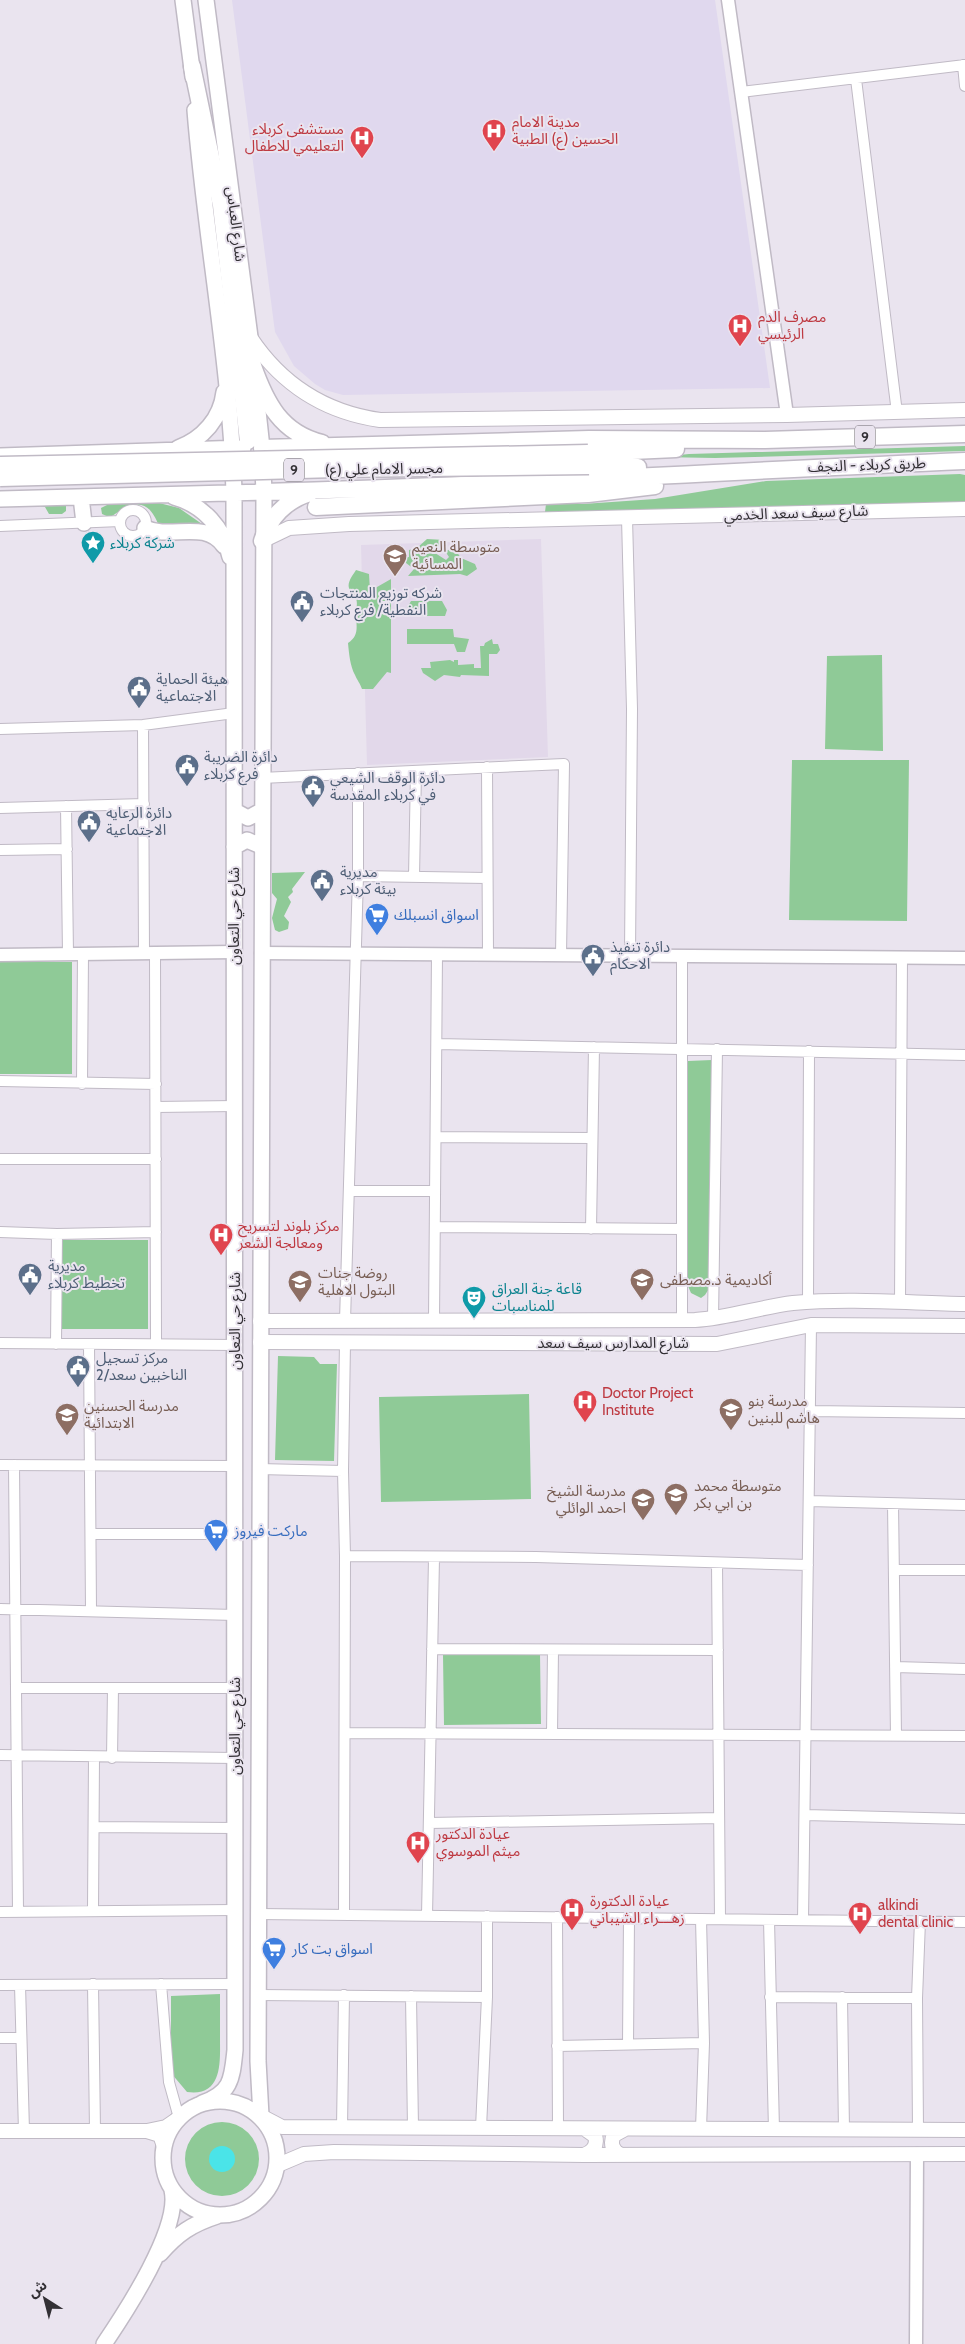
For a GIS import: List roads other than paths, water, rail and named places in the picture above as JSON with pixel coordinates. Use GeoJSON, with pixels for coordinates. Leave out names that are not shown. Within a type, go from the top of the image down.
{"type":"FeatureCollection","features":[{"type":"Feature","properties":{"kind":"highway"},"geometry":{"type":"LineString","coordinates":[[192,66],[222,205],[255,444],[339,446],[589,439],[765,440]]}},
{"type":"Feature","properties":{"kind":"highway"},"geometry":{"type":"LineString","coordinates":[[253,366],[267,402],[280,420],[307,438],[339,446]]}},
{"type":"Feature","properties":{"kind":"highway","name":"9"},"geometry":{"type":"LineString","coordinates":[[765,440],[965,434]]}},
{"type":"Feature","properties":{"kind":"highway","name":"مجسر الامام علي (ع)"},"geometry":{"type":"LineString","coordinates":[[0,478],[588,460],[647,451],[765,440]]}},
{"type":"Feature","properties":{"kind":"highway"},"geometry":{"type":"LineString","coordinates":[[366,445],[369,488]]}},
{"type":"Feature","properties":{"kind":"highway","name":"مجسر الامام علي (ع)"},"geometry":{"type":"LineString","coordinates":[[0,465],[588,460],[768,469]]}},
{"type":"Feature","properties":{"kind":"highway","name":"طريق كربلاء - النجف"},"geometry":{"type":"LineString","coordinates":[[768,469],[964,461]]}},
{"type":"Feature","properties":{"kind":"highway"},"geometry":{"type":"LineString","coordinates":[[264,492],[768,469]]}},
{"type":"Feature","properties":{"kind":"highway"},"geometry":{"type":"LineString","coordinates":[[316,507],[588,494],[656,486],[703,473]]}},
{"type":"Feature","properties":{"kind":"highway"},"geometry":{"type":"LineString","coordinates":[[262,541],[270,524],[282,509],[306,494],[324,490]]}},
{"type":"Feature","properties":{"kind":"main road","name":"شارع العباس"},"geometry":{"type":"LineString","coordinates":[[184,0],[192,66],[201,177],[225,373]]}},
{"type":"Feature","properties":{"kind":"main road","name":"شارع العباس"},"geometry":{"type":"LineString","coordinates":[[206,0],[250,337],[253,366],[255,444],[264,492]]}},
{"type":"Feature","properties":{"kind":"main road"},"geometry":{"type":"LineString","coordinates":[[250,337],[272,366],[300,390],[332,408],[380,420],[787,415],[965,410]]}},
{"type":"Feature","properties":{"kind":"main road"},"geometry":{"type":"LineString","coordinates":[[165,451],[195,440],[212,423],[222,402],[225,373]]}},
{"type":"Feature","properties":{"kind":"main road","name":"شارع حي التعاون"},"geometry":{"type":"LineString","coordinates":[[202,2103],[223,2094],[232,2075],[235,2050],[234,493],[233,449],[225,373]]}},
{"type":"Feature","properties":{"kind":"main road"},"geometry":{"type":"LineString","coordinates":[[0,456],[233,449],[255,444]]}},
{"type":"Feature","properties":{"kind":"main road"},"geometry":{"type":"LineString","coordinates":[[0,499],[264,492]]}},
{"type":"Feature","properties":{"kind":"main road","name":"شارع حي التعاون"},"geometry":{"type":"LineString","coordinates":[[260,2116],[258,2072],[258,1914],[262,541],[264,492]]}},
{"type":"Feature","properties":{"kind":"main road"},"geometry":{"type":"LineString","coordinates":[[163,495],[184,500],[203,512],[218,528],[229,553],[234,578]]}},
{"type":"Feature","properties":{"kind":"main road"},"geometry":{"type":"LineString","coordinates":[[81,497],[84,523]]}},
{"type":"Feature","properties":{"kind":"main road","name":"شارع سيف سعد الخدمي"},"geometry":{"type":"LineString","coordinates":[[262,541],[273,534],[297,527],[965,509]]}},
{"type":"Feature","properties":{"kind":"main road"},"geometry":{"type":"LineString","coordinates":[[145,528],[155,533],[207,532],[220,541],[229,553]]}},
{"type":"Feature","properties":{"kind":"main road"},"geometry":{"type":"LineString","coordinates":[[234,811],[248,818],[261,811]]}},
{"type":"Feature","properties":{"kind":"main road"},"geometry":{"type":"LineString","coordinates":[[234,847],[248,840],[261,846]]}},
{"type":"Feature","properties":{"kind":"main road","name":"شارع المدارس سيف سعد"},"geometry":{"type":"LineString","coordinates":[[260,1321],[682,1320],[713,1319],[768,1307],[808,1302],[965,1304]]}},
{"type":"Feature","properties":{"kind":"main road"},"geometry":{"type":"LineString","coordinates":[[474,1342],[480,1329],[476,1320]]}},
{"type":"Feature","properties":{"kind":"main road"},"geometry":{"type":"LineString","coordinates":[[500,1320],[496,1329],[500,1342]]}},
{"type":"Feature","properties":{"kind":"main road","name":"شارع المدارس سيف سعد"},"geometry":{"type":"LineString","coordinates":[[260,1342],[717,1344],[811,1325],[965,1326]]}},
{"type":"Feature","properties":{"kind":"main road"},"geometry":{"type":"LineString","coordinates":[[235,1388],[247,1395],[260,1391]]}},
{"type":"Feature","properties":{"kind":"main road"},"geometry":{"type":"LineString","coordinates":[[235,1419],[247,1413],[260,1418]]}},
{"type":"Feature","properties":{"kind":"main road"},"geometry":{"type":"LineString","coordinates":[[147,2131],[166,2127],[190,2109],[202,2103],[227,2100],[239,2103],[282,2127],[965,2130]]}},
{"type":"Feature","properties":{"kind":"main road"},"geometry":{"type":"LineString","coordinates":[[156,2258],[180,2232],[198,2222],[246,2209],[258,2202],[271,2185],[278,2165],[277,2149],[273,2134],[260,2116]]}},
{"type":"Feature","properties":{"kind":"main road"},"geometry":{"type":"LineString","coordinates":[[164,2146],[168,2134],[179,2118]]}},
{"type":"Feature","properties":{"kind":"main road"},"geometry":{"type":"LineString","coordinates":[[584,2155],[592,2151],[596,2140],[592,2132],[585,2129]]}},
{"type":"Feature","properties":{"kind":"main road"},"geometry":{"type":"LineString","coordinates":[[620,2155],[614,2150],[612,2142],[614,2135],[625,2129]]}},
{"type":"Feature","properties":{"kind":"main road"},"geometry":{"type":"LineString","coordinates":[[0,2131],[147,2131],[157,2133],[162,2138],[164,2146],[164,2172],[172,2190],[172,2211],[156,2258],[128,2309],[104,2344]]}},
{"type":"Feature","properties":{"kind":"main road"},"geometry":{"type":"LineString","coordinates":[[278,2165],[304,2154],[334,2152],[584,2155],[965,2154]]}},
{"type":"Feature","properties":{"kind":"main road"},"geometry":{"type":"LineString","coordinates":[[172,2190],[192,2208],[219,2215]]}},
{"type":"Feature","properties":{"kind":"street"},"geometry":{"type":"LineString","coordinates":[[728,0],[787,415]]}},
{"type":"Feature","properties":{"kind":"street"},"geometry":{"type":"LineString","coordinates":[[741,92],[856,80],[964,65],[965,86]]}},
{"type":"Feature","properties":{"kind":"street"},"geometry":{"type":"LineString","coordinates":[[856,80],[897,413]]}},
{"type":"Feature","properties":{"kind":"street"},"geometry":{"type":"LineString","coordinates":[[135,510],[145,518],[145,528],[137,536],[128,535],[122,530],[120,521],[127,511],[135,510]]}},
{"type":"Feature","properties":{"kind":"street"},"geometry":{"type":"LineString","coordinates":[[627,518],[632,709],[630,955]]}},
{"type":"Feature","properties":{"kind":"street"},"geometry":{"type":"LineString","coordinates":[[0,526],[120,521]]}},
{"type":"Feature","properties":{"kind":"street"},"geometry":{"type":"LineString","coordinates":[[0,729],[143,725],[234,713]]}},
{"type":"Feature","properties":{"kind":"street"},"geometry":{"type":"LineString","coordinates":[[143,725],[144,804],[156,1084],[156,1344]]}},
{"type":"Feature","properties":{"kind":"street"},"geometry":{"type":"LineString","coordinates":[[261,778],[564,764],[561,955]]}},
{"type":"Feature","properties":{"kind":"street"},"geometry":{"type":"LineString","coordinates":[[487,767],[488,954]]}},
{"type":"Feature","properties":{"kind":"street"},"geometry":{"type":"LineString","coordinates":[[414,877],[416,771]]}},
{"type":"Feature","properties":{"kind":"street"},"geometry":{"type":"LineString","coordinates":[[345,1321],[358,876],[358,774]]}},
{"type":"Feature","properties":{"kind":"street"},"geometry":{"type":"LineString","coordinates":[[0,808],[144,804]]}},
{"type":"Feature","properties":{"kind":"street"},"geometry":{"type":"LineString","coordinates":[[66,806],[68,954]]}},
{"type":"Feature","properties":{"kind":"street"},"geometry":{"type":"LineString","coordinates":[[0,850],[67,849]]}},
{"type":"Feature","properties":{"kind":"street"},"geometry":{"type":"LineString","coordinates":[[358,876],[487,878]]}},
{"type":"Feature","properties":{"kind":"street"},"geometry":{"type":"LineString","coordinates":[[0,955],[234,952]]}},
{"type":"Feature","properties":{"kind":"street"},"geometry":{"type":"LineString","coordinates":[[261,953],[965,958]]}},
{"type":"Feature","properties":{"kind":"street"},"geometry":{"type":"LineString","coordinates":[[82,954],[82,1084]]}},
{"type":"Feature","properties":{"kind":"street"},"geometry":{"type":"LineString","coordinates":[[434,1321],[437,954]]}},
{"type":"Feature","properties":{"kind":"street"},"geometry":{"type":"LineString","coordinates":[[682,956],[682,1320]]}},
{"type":"Feature","properties":{"kind":"street"},"geometry":{"type":"LineString","coordinates":[[900,1303],[902,957]]}},
{"type":"Feature","properties":{"kind":"street"},"geometry":{"type":"LineString","coordinates":[[437,1044],[965,1054]]}},
{"type":"Feature","properties":{"kind":"street"},"geometry":{"type":"LineString","coordinates":[[591,1228],[594,1047]]}},
{"type":"Feature","properties":{"kind":"street"},"geometry":{"type":"LineString","coordinates":[[713,1319],[717,1049]]}},
{"type":"Feature","properties":{"kind":"street"},"geometry":{"type":"LineString","coordinates":[[808,1051],[808,1302]]}},
{"type":"Feature","properties":{"kind":"street"},"geometry":{"type":"LineString","coordinates":[[0,1081],[156,1084]]}},
{"type":"Feature","properties":{"kind":"street"},"geometry":{"type":"LineString","coordinates":[[156,1107],[235,1106]]}},
{"type":"Feature","properties":{"kind":"street"},"geometry":{"type":"LineString","coordinates":[[436,1137],[592,1138]]}},
{"type":"Feature","properties":{"kind":"street"},"geometry":{"type":"LineString","coordinates":[[0,1159],[156,1159]]}},
{"type":"Feature","properties":{"kind":"street"},"geometry":{"type":"LineString","coordinates":[[348,1190],[435,1191]]}},
{"type":"Feature","properties":{"kind":"street"},"geometry":{"type":"LineString","coordinates":[[435,1227],[682,1229]]}},
{"type":"Feature","properties":{"kind":"street"},"geometry":{"type":"LineString","coordinates":[[0,1232],[57,1234],[156,1232]]}},
{"type":"Feature","properties":{"kind":"street"},"geometry":{"type":"LineString","coordinates":[[56,1344],[57,1234]]}},
{"type":"Feature","properties":{"kind":"street"},"geometry":{"type":"LineString","coordinates":[[803,1920],[811,1325]]}},
{"type":"Feature","properties":{"kind":"street"},"geometry":{"type":"LineString","coordinates":[[344,1915],[345,1556],[343,1471],[345,1342]]}},
{"type":"Feature","properties":{"kind":"street"},"geometry":{"type":"LineString","coordinates":[[0,1343],[235,1345]]}},
{"type":"Feature","properties":{"kind":"street"},"geometry":{"type":"LineString","coordinates":[[89,1344],[91,1610]]}},
{"type":"Feature","properties":{"kind":"street"},"geometry":{"type":"LineString","coordinates":[[810,1411],[965,1413]]}},
{"type":"Feature","properties":{"kind":"street"},"geometry":{"type":"LineString","coordinates":[[0,1465],[234,1466]]}},
{"type":"Feature","properties":{"kind":"street"},"geometry":{"type":"LineString","coordinates":[[14,1465],[18,1912]]}},
{"type":"Feature","properties":{"kind":"street"},"geometry":{"type":"LineString","coordinates":[[260,1469],[343,1471]]}},
{"type":"Feature","properties":{"kind":"street"},"geometry":{"type":"LineString","coordinates":[[809,1501],[965,1506]]}},
{"type":"Feature","properties":{"kind":"street"},"geometry":{"type":"LineString","coordinates":[[893,1504],[896,1736]]}},
{"type":"Feature","properties":{"kind":"street"},"geometry":{"type":"LineString","coordinates":[[91,1534],[235,1534]]}},
{"type":"Feature","properties":{"kind":"street"},"geometry":{"type":"LineString","coordinates":[[345,1556],[434,1558],[536,1557],[808,1565]]}},
{"type":"Feature","properties":{"kind":"street"},"geometry":{"type":"LineString","coordinates":[[427,1916],[434,1558]]}},
{"type":"Feature","properties":{"kind":"street"},"geometry":{"type":"LineString","coordinates":[[717,1563],[720,1919]]}},
{"type":"Feature","properties":{"kind":"street"},"geometry":{"type":"LineString","coordinates":[[894,1570],[965,1570]]}},
{"type":"Feature","properties":{"kind":"street"},"geometry":{"type":"LineString","coordinates":[[0,1609],[235,1615]]}},
{"type":"Feature","properties":{"kind":"street"},"geometry":{"type":"LineString","coordinates":[[432,1649],[718,1650]]}},
{"type":"Feature","properties":{"kind":"street"},"geometry":{"type":"LineString","coordinates":[[552,1734],[553,1650]]}},
{"type":"Feature","properties":{"kind":"street"},"geometry":{"type":"LineString","coordinates":[[895,1667],[965,1669]]}},
{"type":"Feature","properties":{"kind":"street"},"geometry":{"type":"LineString","coordinates":[[16,1688],[235,1688]]}},
{"type":"Feature","properties":{"kind":"street"},"geometry":{"type":"LineString","coordinates":[[112,1758],[113,1688]]}},
{"type":"Feature","properties":{"kind":"street"},"geometry":{"type":"LineString","coordinates":[[345,1733],[965,1736]]}},
{"type":"Feature","properties":{"kind":"street"},"geometry":{"type":"LineString","coordinates":[[0,1755],[112,1758],[235,1758]]}},
{"type":"Feature","properties":{"kind":"street"},"geometry":{"type":"LineString","coordinates":[[93,1911],[94,1757]]}},
{"type":"Feature","properties":{"kind":"street"},"geometry":{"type":"LineString","coordinates":[[805,1814],[965,1819]]}},
{"type":"Feature","properties":{"kind":"street"},"geometry":{"type":"LineString","coordinates":[[429,1823],[719,1818]]}},
{"type":"Feature","properties":{"kind":"street"},"geometry":{"type":"LineString","coordinates":[[94,1826],[235,1828]]}},
{"type":"Feature","properties":{"kind":"street"},"geometry":{"type":"LineString","coordinates":[[0,1912],[235,1910]]}},
{"type":"Feature","properties":{"kind":"street"},"geometry":{"type":"LineString","coordinates":[[258,1914],[965,1922]]}},
{"type":"Feature","properties":{"kind":"street"},"geometry":{"type":"LineString","coordinates":[[481,2128],[488,1997],[487,1916]]}},
{"type":"Feature","properties":{"kind":"street"},"geometry":{"type":"LineString","coordinates":[[557,1917],[558,2129]]}},
{"type":"Feature","properties":{"kind":"street"},"geometry":{"type":"LineString","coordinates":[[628,2044],[629,1918]]}},
{"type":"Feature","properties":{"kind":"street"},"geometry":{"type":"LineString","coordinates":[[701,1919],[704,2043],[701,2129]]}},
{"type":"Feature","properties":{"kind":"street"},"geometry":{"type":"LineString","coordinates":[[769,1920],[774,2130]]}},
{"type":"Feature","properties":{"kind":"street"},"geometry":{"type":"LineString","coordinates":[[918,2130],[917,1998],[920,1921]]}},
{"type":"Feature","properties":{"kind":"street"},"geometry":{"type":"LineString","coordinates":[[93,1984],[95,2131]]}},
{"type":"Feature","properties":{"kind":"street"},"geometry":{"type":"LineString","coordinates":[[162,1984],[169,2082],[179,2118]]}},
{"type":"Feature","properties":{"kind":"street"},"geometry":{"type":"LineString","coordinates":[[0,1985],[235,1984]]}},
{"type":"Feature","properties":{"kind":"street"},"geometry":{"type":"LineString","coordinates":[[20,1985],[24,2131]]}},
{"type":"Feature","properties":{"kind":"street"},"geometry":{"type":"LineString","coordinates":[[258,1994],[488,1997]]}},
{"type":"Feature","properties":{"kind":"street"},"geometry":{"type":"LineString","coordinates":[[342,2128],[344,1995]]}},
{"type":"Feature","properties":{"kind":"street"},"geometry":{"type":"LineString","coordinates":[[412,1996],[413,2128]]}},
{"type":"Feature","properties":{"kind":"street"},"geometry":{"type":"LineString","coordinates":[[770,1997],[917,1998]]}},
{"type":"Feature","properties":{"kind":"street"},"geometry":{"type":"LineString","coordinates":[[842,1997],[844,2130]]}},
{"type":"Feature","properties":{"kind":"street"},"geometry":{"type":"LineString","coordinates":[[0,2038],[21,2038]]}},
{"type":"Feature","properties":{"kind":"street"},"geometry":{"type":"LineString","coordinates":[[557,2046],[704,2043]]}},
{"type":"Feature","properties":{"kind":"street"},"geometry":{"type":"LineString","coordinates":[[916,2344],[918,2154]]}},
{"type":"Feature","properties":{"kind":"water"},"geometry":{"type":"Polygon","coordinates":[[[222,2146],[231,2150],[235,2159],[231,2168],[222,2172],[213,2168],[209,2159],[213,2150],[222,2146]]]}},
{"type":"Feature","properties":{"kind":"place","name":"مدينة الامام الحسين (ع) الطبية"},"geometry":{"type":"Point","coordinates":[494,152]}},
{"type":"Feature","properties":{"kind":"place","name":"مستشفى كربلاء التعليمي للاطفال"},"geometry":{"type":"Point","coordinates":[362,159]}},
{"type":"Feature","properties":{"kind":"place","name":"مصرف الدم الرئيسي"},"geometry":{"type":"Point","coordinates":[740,347]}},
{"type":"Feature","properties":{"kind":"place","name":"شركة كربلاء"},"geometry":{"type":"Point","coordinates":[93,564]}},
{"type":"Feature","properties":{"kind":"place","name":"متوسطة النعيم المسائية"},"geometry":{"type":"Point","coordinates":[395,577]}},
{"type":"Feature","properties":{"kind":"place","name":"شركه توزيع المنتجات النفطية/ فرع كربلاء"},"geometry":{"type":"Point","coordinates":[302,623]}},
{"type":"Feature","properties":{"kind":"place","name":"هيئة الحماية الاجتماعية"},"geometry":{"type":"Point","coordinates":[139,709]}},
{"type":"Feature","properties":{"kind":"place","name":"دائرة الضريبة فرع كربلاء"},"geometry":{"type":"Point","coordinates":[187,787]}},
{"type":"Feature","properties":{"kind":"place","name":"دائرة الوقف الشيعي في كربلاء المقدسة"},"geometry":{"type":"Point","coordinates":[313,808]}},
{"type":"Feature","properties":{"kind":"place","name":"دائرة الرعايه الاجتماعية"},"geometry":{"type":"Point","coordinates":[89,843]}},
{"type":"Feature","properties":{"kind":"place","name":"مديرية بيئة كربلاء"},"geometry":{"type":"Point","coordinates":[322,902]}},
{"type":"Feature","properties":{"kind":"place","name":"اسواق انسبلك"},"geometry":{"type":"Point","coordinates":[377,936]}},
{"type":"Feature","properties":{"kind":"place","name":"دائرة تنفيذ الاحكام"},"geometry":{"type":"Point","coordinates":[593,977]}},
{"type":"Feature","properties":{"kind":"place","name":"مركز بلوند لتسريح ومعالجة الشعر"},"geometry":{"type":"Point","coordinates":[221,1256]}},
{"type":"Feature","properties":{"kind":"place","name":"مديرية تخطيط كربلاء"},"geometry":{"type":"Point","coordinates":[30,1296]}},
{"type":"Feature","properties":{"kind":"place","name":"أكاديمية د.مصطفى"},"geometry":{"type":"Point","coordinates":[642,1301]}},
{"type":"Feature","properties":{"kind":"place","name":"روضة جنات البتول الاهلية"},"geometry":{"type":"Point","coordinates":[300,1303]}},
{"type":"Feature","properties":{"kind":"place","name":"قاعة جنة العراق للمناسبات"},"geometry":{"type":"Point","coordinates":[474,1319]}},
{"type":"Feature","properties":{"kind":"place","name":"مركز تسجيل الناخبين سعد/2"},"geometry":{"type":"Point","coordinates":[78,1388]}},
{"type":"Feature","properties":{"kind":"place","name":"Doctor Project Institute"},"geometry":{"type":"Point","coordinates":[585,1423]}},
{"type":"Feature","properties":{"kind":"place","name":"مدرسة بنو هاشم للبنين"},"geometry":{"type":"Point","coordinates":[731,1431]}},
{"type":"Feature","properties":{"kind":"place","name":"مدرسة الحسنين الابتدائية"},"geometry":{"type":"Point","coordinates":[67,1436]}},
{"type":"Feature","properties":{"kind":"place","name":"متوسطة محمد بن ابي بكر"},"geometry":{"type":"Point","coordinates":[676,1516]}},
{"type":"Feature","properties":{"kind":"place","name":"مدرسة الشيخ احمد الوائلي"},"geometry":{"type":"Point","coordinates":[643,1521]}},
{"type":"Feature","properties":{"kind":"place","name":"ماركت فيروز"},"geometry":{"type":"Point","coordinates":[216,1552]}},
{"type":"Feature","properties":{"kind":"place","name":"عيادة الدكتور ميثم الموسوي"},"geometry":{"type":"Point","coordinates":[418,1864]}},
{"type":"Feature","properties":{"kind":"place","name":"عيادة الدكتورة زهـــراء الشيباني"},"geometry":{"type":"Point","coordinates":[572,1931]}},
{"type":"Feature","properties":{"kind":"place","name":"alkindi dental clinic"},"geometry":{"type":"Point","coordinates":[860,1935]}},
{"type":"Feature","properties":{"kind":"place","name":"اسواق بت كار"},"geometry":{"type":"Point","coordinates":[274,1970]}}]}
